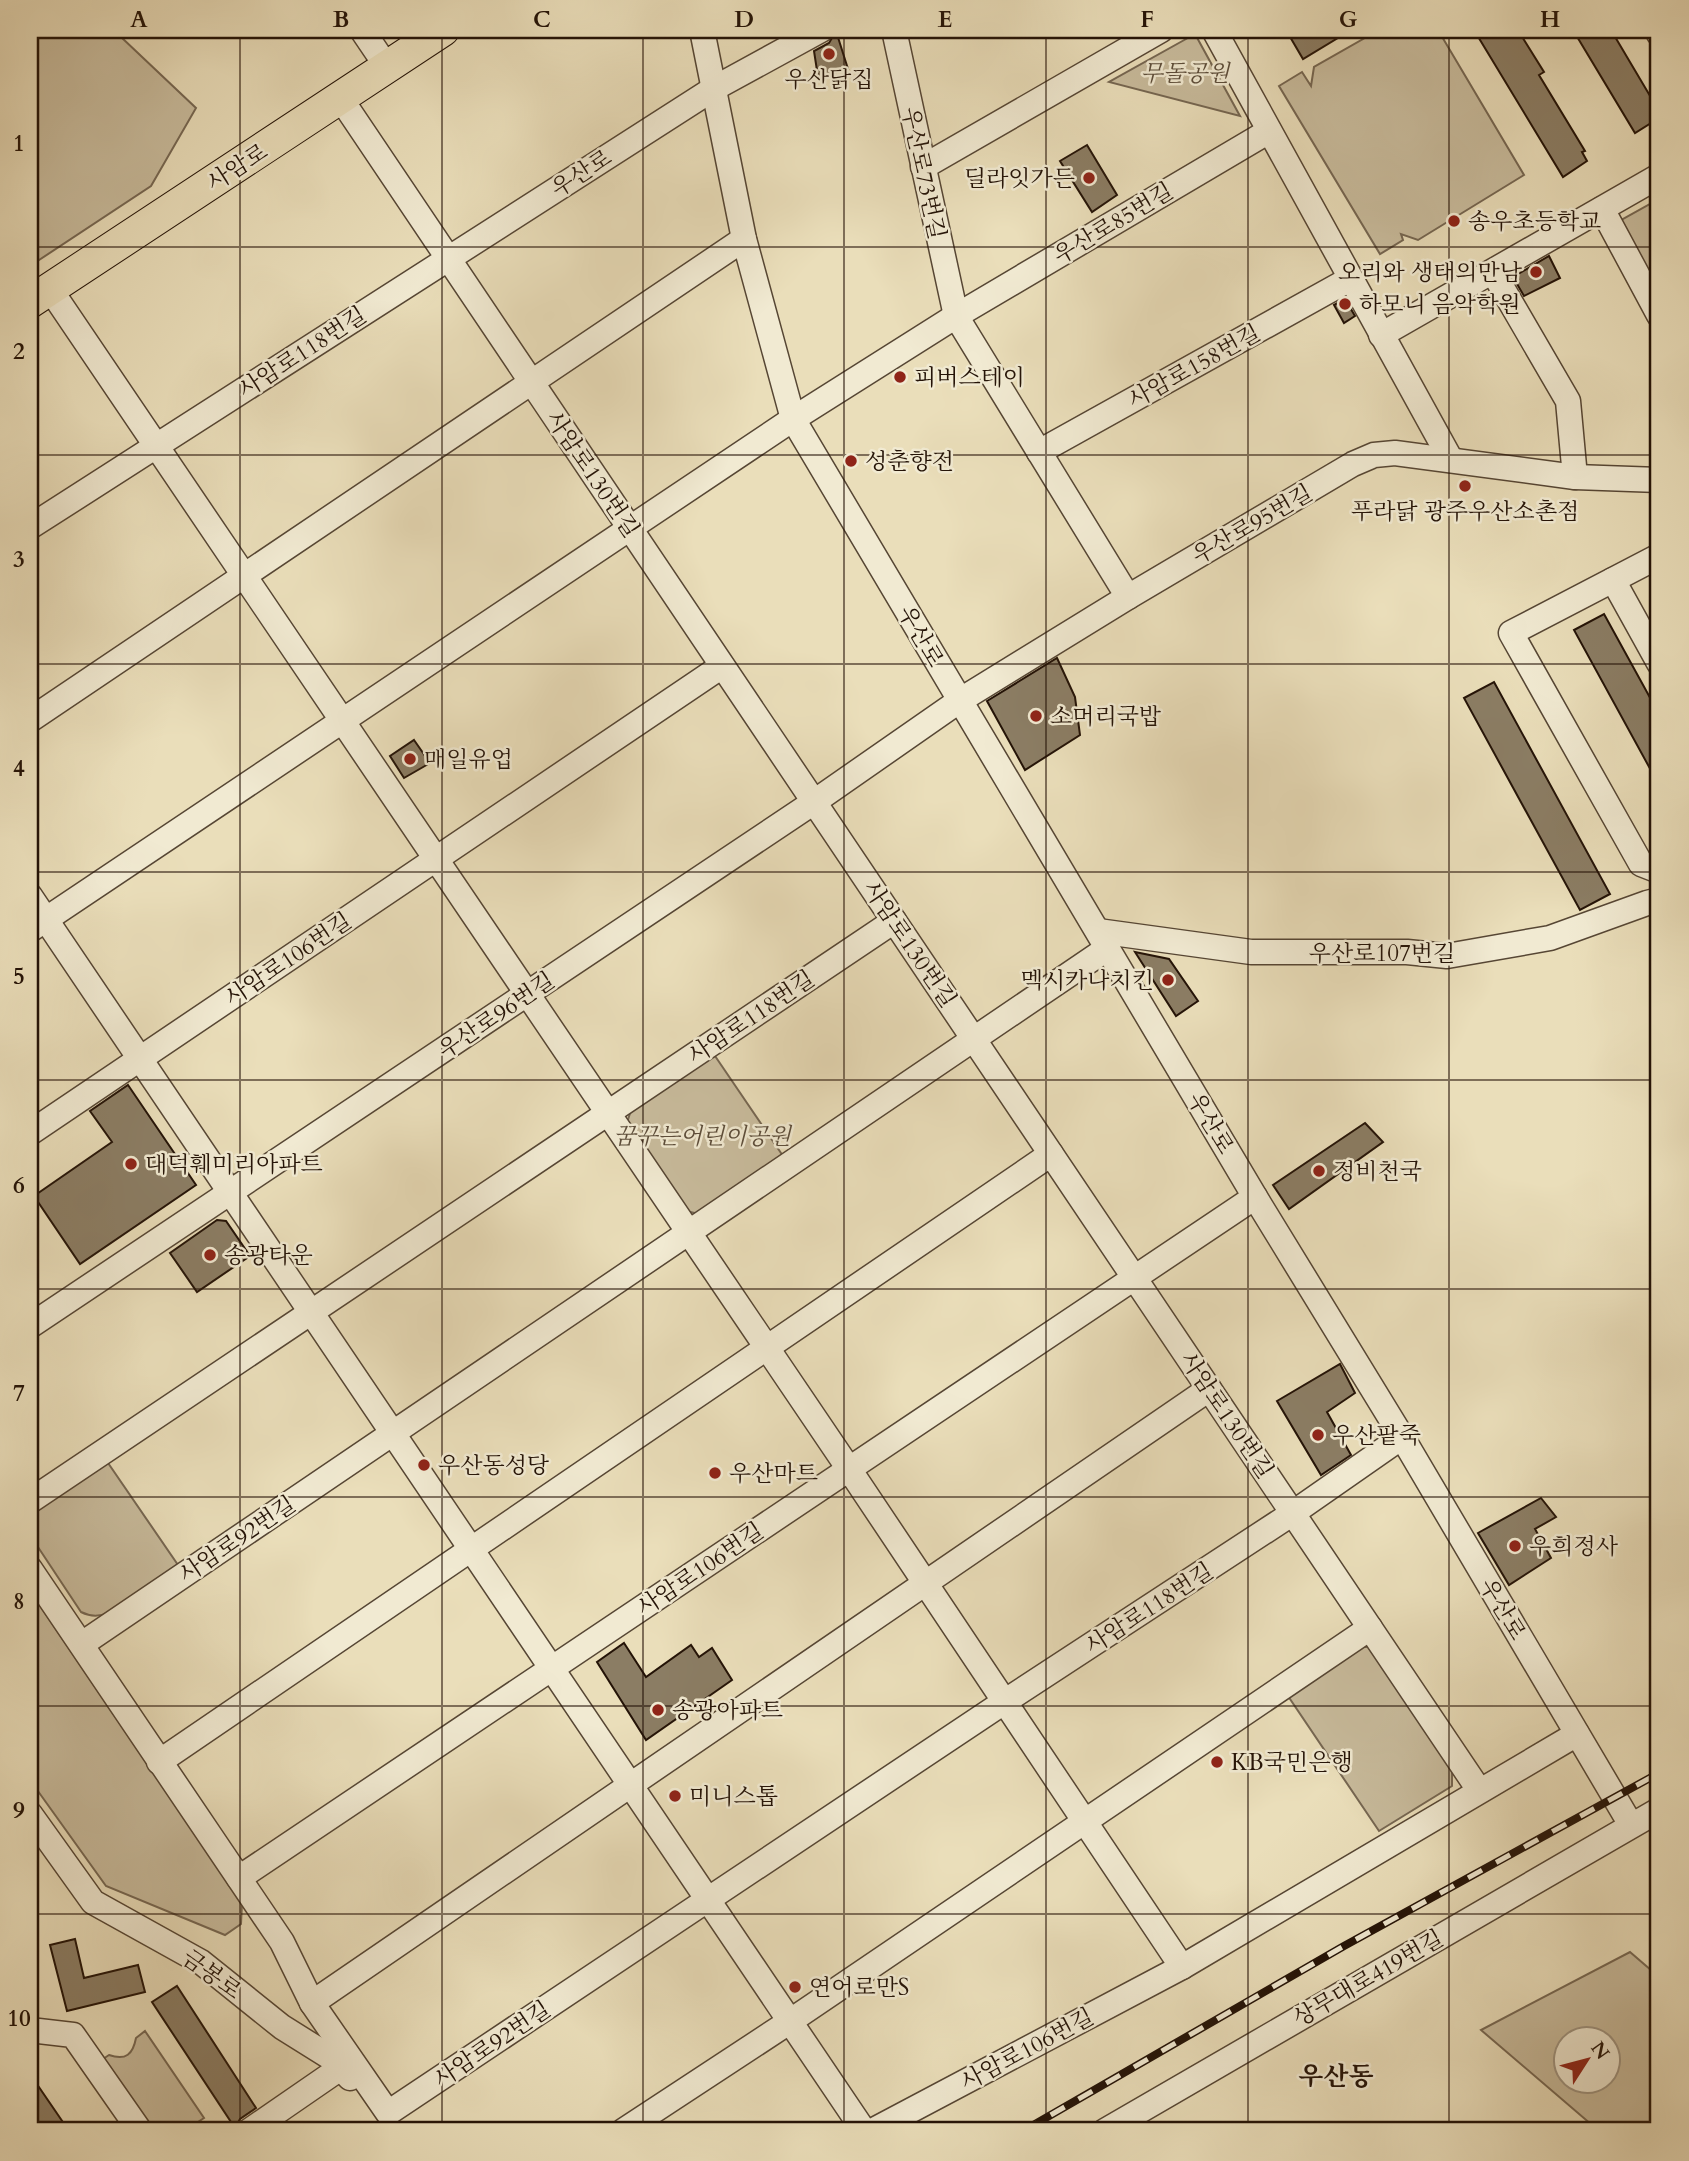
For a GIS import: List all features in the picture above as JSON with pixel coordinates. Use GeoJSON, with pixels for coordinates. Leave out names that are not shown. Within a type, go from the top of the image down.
{"type":"FeatureCollection","features":[{"type":"Feature","properties":{"kind":"main road","name":"사암로"},"geometry":{"type":"LineString","coordinates":[[40,295],[443,30]]}},
{"type":"Feature","properties":{"kind":"street"},"geometry":{"type":"LineString","coordinates":[[362,30],[387,67]]}},
{"type":"Feature","properties":{"kind":"street","name":"우산로"},"geometry":{"type":"LineString","coordinates":[[702,30],[744,239],[793,419],[1631,1825]]}},
{"type":"Feature","properties":{"kind":"street"},"geometry":{"type":"LineString","coordinates":[[713,89],[821,30]]}},
{"type":"Feature","properties":{"kind":"street","name":"우산로73번길"},"geometry":{"type":"LineString","coordinates":[[894,30],[957,316]]}},
{"type":"Feature","properties":{"kind":"street"},"geometry":{"type":"LineString","coordinates":[[923,167],[1161,30]]}},
{"type":"Feature","properties":{"kind":"street"},"geometry":{"type":"LineString","coordinates":[[1214,30],[1451,460]]}},
{"type":"Feature","properties":{"kind":"street","name":"우산로"},"geometry":{"type":"LineString","coordinates":[[448,258],[713,89]]}},
{"type":"Feature","properties":{"kind":"street","name":"사암로130번길"},"geometry":{"type":"LineString","coordinates":[[341,99],[1479,1790]]}},
{"type":"Feature","properties":{"kind":"street","name":"우산로85번길"},"geometry":{"type":"LineString","coordinates":[[793,419],[957,316],[1269,131]]}},
{"type":"Feature","properties":{"kind":"street"},"geometry":{"type":"LineString","coordinates":[[1381,335],[1659,176]]}},
{"type":"Feature","properties":{"kind":"street"},"geometry":{"type":"LineString","coordinates":[[1602,209],[1659,315]]}},
{"type":"Feature","properties":{"kind":"street"},"geometry":{"type":"LineString","coordinates":[[30,720],[744,239]]}},
{"type":"Feature","properties":{"kind":"street","name":"사암로118번길"},"geometry":{"type":"LineString","coordinates":[[156,446],[448,258]]}},
{"type":"Feature","properties":{"kind":"street"},"geometry":{"type":"LineString","coordinates":[[1493,272],[1568,401],[1575,477]]}},
{"type":"Feature","properties":{"kind":"street","name":"사암로158번길"},"geometry":{"type":"LineString","coordinates":[[1039,452],[1350,279]]}},
{"type":"Feature","properties":{"kind":"street"},"geometry":{"type":"LineString","coordinates":[[40,295],[156,446],[926,1583],[1182,1967]]}},
{"type":"Feature","properties":{"kind":"street"},"geometry":{"type":"LineString","coordinates":[[957,316],[1128,597]]}},
{"type":"Feature","properties":{"kind":"street"},"geometry":{"type":"LineString","coordinates":[[38,924],[793,419]]}},
{"type":"Feature","properties":{"kind":"street"},"geometry":{"type":"LineString","coordinates":[[30,527],[156,446]]}},
{"type":"Feature","properties":{"kind":"street","name":"우산로95번길"},"geometry":{"type":"LineString","coordinates":[[959,701],[1128,597],[1353,464],[1374,455],[1395,453],[1575,477],[1659,480]]}},
{"type":"Feature","properties":{"kind":"street"},"geometry":{"type":"LineString","coordinates":[[1659,556],[1511,632],[1641,864],[1659,871]]}},
{"type":"Feature","properties":{"kind":"street"},"geometry":{"type":"LineString","coordinates":[[1613,580],[1659,663]]}},
{"type":"Feature","properties":{"kind":"street"},"geometry":{"type":"LineString","coordinates":[[436,859],[722,666]]}},
{"type":"Feature","properties":{"kind":"street","name":"우산로96번길"},"geometry":{"type":"LineString","coordinates":[[30,1326],[814,802],[959,701]]}},
{"type":"Feature","properties":{"kind":"street","name":"사암로106번길"},"geometry":{"type":"LineString","coordinates":[[140,1059],[436,859]]}},
{"type":"Feature","properties":{"kind":"street"},"geometry":{"type":"LineString","coordinates":[[30,896],[38,924],[140,1059],[864,2131]]}},
{"type":"Feature","properties":{"kind":"street","name":"우산로107번길"},"geometry":{"type":"LineString","coordinates":[[1103,940],[1251,952],[1407,952],[1447,956],[1550,938],[1659,900]]}},
{"type":"Feature","properties":{"kind":"street","name":"사암로118번길"},"geometry":{"type":"LineString","coordinates":[[608,1113],[894,921]]}},
{"type":"Feature","properties":{"kind":"street"},"geometry":{"type":"LineString","coordinates":[[393,1434],[974,1039],[1103,940]]}},
{"type":"Feature","properties":{"kind":"street"},"geometry":{"type":"LineString","coordinates":[[30,1133],[140,1059]]}},
{"type":"Feature","properties":{"kind":"street"},"geometry":{"type":"LineString","coordinates":[[30,1501],[608,1113]]}},
{"type":"Feature","properties":{"kind":"street"},"geometry":{"type":"LineString","coordinates":[[159,1762],[1051,1154]]}},
{"type":"Feature","properties":{"kind":"street"},"geometry":{"type":"LineString","coordinates":[[849,1469],[1255,1197]]}},
{"type":"Feature","properties":{"kind":"street"},"geometry":{"type":"LineString","coordinates":[[313,2003],[1209,1389]]}},
{"type":"Feature","properties":{"kind":"street","name":"사암로92번길"},"geometry":{"type":"LineString","coordinates":[[82,1644],[393,1434]]}},
{"type":"Feature","properties":{"kind":"street","name":"사암로118번길"},"geometry":{"type":"LineString","coordinates":[[1004,1702],[1293,1513],[1402,1437]]}},
{"type":"Feature","properties":{"kind":"street","name":"사암로106번길"},"geometry":{"type":"LineString","coordinates":[[551,1668],[849,1469]]}},
{"type":"Feature","properties":{"kind":"street"},"geometry":{"type":"LineString","coordinates":[[30,1569],[282,1942],[313,2003],[394,2122]]}},
{"type":"Feature","properties":{"kind":"street"},"geometry":{"type":"LineString","coordinates":[[623,2131],[789,2022],[1370,1628]]}},
{"type":"Feature","properties":{"kind":"street"},"geometry":{"type":"LineString","coordinates":[[239,1878],[551,1668]]}},
{"type":"Feature","properties":{"kind":"street"},"geometry":{"type":"LineString","coordinates":[[708,1901],[1004,1702]]}},
{"type":"Feature","properties":{"kind":"street","name":"사암로106번길"},"geometry":{"type":"LineString","coordinates":[[872,2131],[1182,1967],[1577,1734]]}},
{"type":"Feature","properties":{"kind":"street","name":"상무대로419번길"},"geometry":{"type":"LineString","coordinates":[[1105,2131],[1659,1810]]}},
{"type":"Feature","properties":{"kind":"street","name":"금봉로"},"geometry":{"type":"LineString","coordinates":[[30,1814],[93,1902],[201,1962],[282,2027],[330,2057],[394,2122]]}},
{"type":"Feature","properties":{"kind":"street","name":"사암로92번길"},"geometry":{"type":"LineString","coordinates":[[394,2122],[708,1901]]}},
{"type":"Feature","properties":{"kind":"street"},"geometry":{"type":"LineString","coordinates":[[30,2030],[73,2035],[140,2131]]}},
{"type":"Feature","properties":{"kind":"street"},"geometry":{"type":"LineString","coordinates":[[249,2131],[339,2069]]}},
{"type":"Feature","properties":{"kind":"green space"},"geometry":{"type":"Polygon","coordinates":[[[30,30],[129,30],[121,37],[196,108],[151,186],[30,266],[30,30]]]}},
{"type":"Feature","properties":{"kind":"green space"},"geometry":{"type":"Polygon","coordinates":[[[1379,30],[1438,30],[1524,175],[1418,240],[1401,234],[1403,240],[1380,254],[1279,86],[1302,72],[1311,86],[1314,67],[1379,30]]]}},
{"type":"Feature","properties":{"kind":"green space","name":"무돌공원"},"geometry":{"type":"Polygon","coordinates":[[[1195,34],[1240,116],[1109,82],[1195,34]]]}},
{"type":"Feature","properties":{"kind":"green space"},"geometry":{"type":"Polygon","coordinates":[[[1659,199],[1659,299],[1616,223],[1659,199]]]}},
{"type":"Feature","properties":{"kind":"green space","name":"꿈꾸는어린이공원"},"geometry":{"type":"Polygon","coordinates":[[[713,1053],[783,1156],[699,1214],[686,1211],[627,1123],[631,1110],[713,1053]]]}},
{"type":"Feature","properties":{"kind":"green space"},"geometry":{"type":"Polygon","coordinates":[[[106,1460],[178,1565],[109,1612],[92,1616],[81,1612],[30,1535],[30,1514],[106,1460]]]}},
{"type":"Feature","properties":{"kind":"green space"},"geometry":{"type":"Polygon","coordinates":[[[30,1591],[242,1903],[241,1924],[225,1935],[106,1886],[30,1780],[30,1591]]]}},
{"type":"Feature","properties":{"kind":"green space"},"geometry":{"type":"Polygon","coordinates":[[[1356,1647],[1370,1647],[1452,1769],[1452,1786],[1379,1831],[1286,1693],[1356,1647]]]}},
{"type":"Feature","properties":{"kind":"green space"},"geometry":{"type":"Polygon","coordinates":[[[1630,1952],[1659,1977],[1659,2131],[1599,2131],[1556,2094],[1622,2094],[1622,2024],[1552,2024],[1552,2091],[1481,2030],[1630,1952]]]}},
{"type":"Feature","properties":{"kind":"green space"},"geometry":{"type":"Polygon","coordinates":[[[145,2031],[204,2118],[184,2131],[147,2131],[100,2061],[109,2055],[128,2055],[136,2038],[145,2031]]]}},
{"type":"Feature","properties":{"kind":"building"},"geometry":{"type":"Polygon","coordinates":[[[1286,30],[1351,30],[1303,59],[1286,30]]]}},
{"type":"Feature","properties":{"kind":"building"},"geometry":{"type":"Polygon","coordinates":[[[1474,30],[1513,30],[1518,37],[1521,35],[1544,72],[1539,75],[1585,151],[1582,152],[1587,161],[1563,177],[1474,30]]]}},
{"type":"Feature","properties":{"kind":"building"},"geometry":{"type":"Polygon","coordinates":[[[1573,30],[1611,30],[1659,111],[1659,118],[1635,133],[1573,30]]]}},
{"type":"Feature","properties":{"kind":"building","name":"우산닭집"},"geometry":{"type":"Polygon","coordinates":[[[836,31],[848,69],[818,77],[814,51],[829,43],[836,31]]]}},
{"type":"Feature","properties":{"kind":"building","name":"딜라잇가든"},"geometry":{"type":"Polygon","coordinates":[[[1087,145],[1117,195],[1092,212],[1060,161],[1087,145]]]}},
{"type":"Feature","properties":{"kind":"building","name":"오리와 생태의만남"},"geometry":{"type":"Polygon","coordinates":[[[1549,256],[1560,278],[1524,296],[1513,277],[1549,256]]]}},
{"type":"Feature","properties":{"kind":"building"},"geometry":{"type":"Polygon","coordinates":[[[1345,299],[1355,316],[1344,323],[1334,305],[1345,299]]]}},
{"type":"Feature","properties":{"kind":"building"},"geometry":{"type":"Polygon","coordinates":[[[1604,614],[1659,714],[1659,785],[1574,630],[1604,614]]]}},
{"type":"Feature","properties":{"kind":"building","name":"소머리국밥"},"geometry":{"type":"Polygon","coordinates":[[[1057,658],[1075,697],[1080,735],[1025,770],[987,701],[1057,658]]]}},
{"type":"Feature","properties":{"kind":"building"},"geometry":{"type":"Polygon","coordinates":[[[1494,682],[1610,894],[1580,910],[1464,698],[1494,682]]]}},
{"type":"Feature","properties":{"kind":"building","name":"매일유업"},"geometry":{"type":"Polygon","coordinates":[[[414,740],[430,763],[404,778],[390,756],[414,740]]]}},
{"type":"Feature","properties":{"kind":"building","name":"멕시카나치킨"},"geometry":{"type":"Polygon","coordinates":[[[1135,952],[1169,959],[1198,1001],[1176,1016],[1135,952]]]}},
{"type":"Feature","properties":{"kind":"building","name":"대덕훼미리아파트"},"geometry":{"type":"Polygon","coordinates":[[[128,1085],[196,1185],[80,1264],[34,1196],[112,1142],[90,1111],[128,1085]]]}},
{"type":"Feature","properties":{"kind":"building","name":"정비천국"},"geometry":{"type":"Polygon","coordinates":[[[1365,1123],[1383,1142],[1289,1209],[1273,1185],[1365,1123]]]}},
{"type":"Feature","properties":{"kind":"building","name":"송광타운"},"geometry":{"type":"Polygon","coordinates":[[[217,1220],[226,1221],[250,1256],[197,1292],[170,1253],[217,1220]]]}},
{"type":"Feature","properties":{"kind":"building","name":"우산팥죽"},"geometry":{"type":"Polygon","coordinates":[[[1340,1364],[1355,1393],[1327,1412],[1351,1455],[1321,1475],[1277,1401],[1340,1364]]]}},
{"type":"Feature","properties":{"kind":"building","name":"우희정사"},"geometry":{"type":"Polygon","coordinates":[[[1541,1498],[1556,1517],[1535,1529],[1551,1558],[1509,1585],[1478,1533],[1541,1498]]]}},
{"type":"Feature","properties":{"kind":"building","name":"송광아파트"},"geometry":{"type":"Polygon","coordinates":[[[624,1643],[646,1677],[691,1645],[699,1657],[712,1648],[732,1680],[646,1740],[597,1662],[624,1643]]]}},
{"type":"Feature","properties":{"kind":"building"},"geometry":{"type":"Polygon","coordinates":[[[75,1939],[84,1978],[138,1965],[145,1992],[67,2011],[50,1945],[75,1939]]]}},
{"type":"Feature","properties":{"kind":"building"},"geometry":{"type":"Polygon","coordinates":[[[177,1986],[256,2108],[240,2119],[235,2128],[152,2002],[177,1986]]]}},
{"type":"Feature","properties":{"kind":"building"},"geometry":{"type":"Polygon","coordinates":[[[30,2074],[69,2131],[30,2131],[30,2074]]]}},
{"type":"Feature","properties":{"kind":"railway"},"geometry":{"type":"LineString","coordinates":[[1023,2131],[1344,1946],[1659,1773]]}},
{"type":"Feature","properties":{"kind":"place","name":"우산닭집"},"geometry":{"type":"Point","coordinates":[829,54]}},
{"type":"Feature","properties":{"kind":"place","name":"딜라잇가든"},"geometry":{"type":"Point","coordinates":[1089,178]}},
{"type":"Feature","properties":{"kind":"place","name":"송우초등학교"},"geometry":{"type":"Point","coordinates":[1454,221]}},
{"type":"Feature","properties":{"kind":"place","name":"오리와 생태의만남"},"geometry":{"type":"Point","coordinates":[1536,272]}},
{"type":"Feature","properties":{"kind":"place","name":"하모니 음악학원"},"geometry":{"type":"Point","coordinates":[1345,304]}},
{"type":"Feature","properties":{"kind":"place","name":"피버스테이"},"geometry":{"type":"Point","coordinates":[900,377]}},
{"type":"Feature","properties":{"kind":"place","name":"성춘향전"},"geometry":{"type":"Point","coordinates":[851,461]}},
{"type":"Feature","properties":{"kind":"place","name":"푸라닭 광주우산소촌점"},"geometry":{"type":"Point","coordinates":[1465,486]}},
{"type":"Feature","properties":{"kind":"place","name":"소머리국밥"},"geometry":{"type":"Point","coordinates":[1036,716]}},
{"type":"Feature","properties":{"kind":"place","name":"매일유업"},"geometry":{"type":"Point","coordinates":[410,759]}},
{"type":"Feature","properties":{"kind":"place","name":"멕시카나치킨"},"geometry":{"type":"Point","coordinates":[1168,980]}},
{"type":"Feature","properties":{"kind":"place","name":"대덕훼미리아파트"},"geometry":{"type":"Point","coordinates":[131,1164]}},
{"type":"Feature","properties":{"kind":"place","name":"정비천국"},"geometry":{"type":"Point","coordinates":[1319,1171]}},
{"type":"Feature","properties":{"kind":"place","name":"송광타운"},"geometry":{"type":"Point","coordinates":[210,1255]}},
{"type":"Feature","properties":{"kind":"place","name":"우산팥죽"},"geometry":{"type":"Point","coordinates":[1318,1435]}},
{"type":"Feature","properties":{"kind":"place","name":"우산동성당"},"geometry":{"type":"Point","coordinates":[424,1465]}},
{"type":"Feature","properties":{"kind":"place","name":"우산마트"},"geometry":{"type":"Point","coordinates":[715,1473]}},
{"type":"Feature","properties":{"kind":"place","name":"우희정사"},"geometry":{"type":"Point","coordinates":[1515,1546]}},
{"type":"Feature","properties":{"kind":"place","name":"송광아파트"},"geometry":{"type":"Point","coordinates":[658,1710]}},
{"type":"Feature","properties":{"kind":"place","name":"KB국민은행"},"geometry":{"type":"Point","coordinates":[1217,1762]}},
{"type":"Feature","properties":{"kind":"place","name":"미니스톱"},"geometry":{"type":"Point","coordinates":[675,1796]}},
{"type":"Feature","properties":{"kind":"place","name":"연어로만S"},"geometry":{"type":"Point","coordinates":[795,1987]}},
{"type":"Feature","properties":{"kind":"district","name":"우산동"},"geometry":{"type":"Point","coordinates":[1336,2076]}}]}
